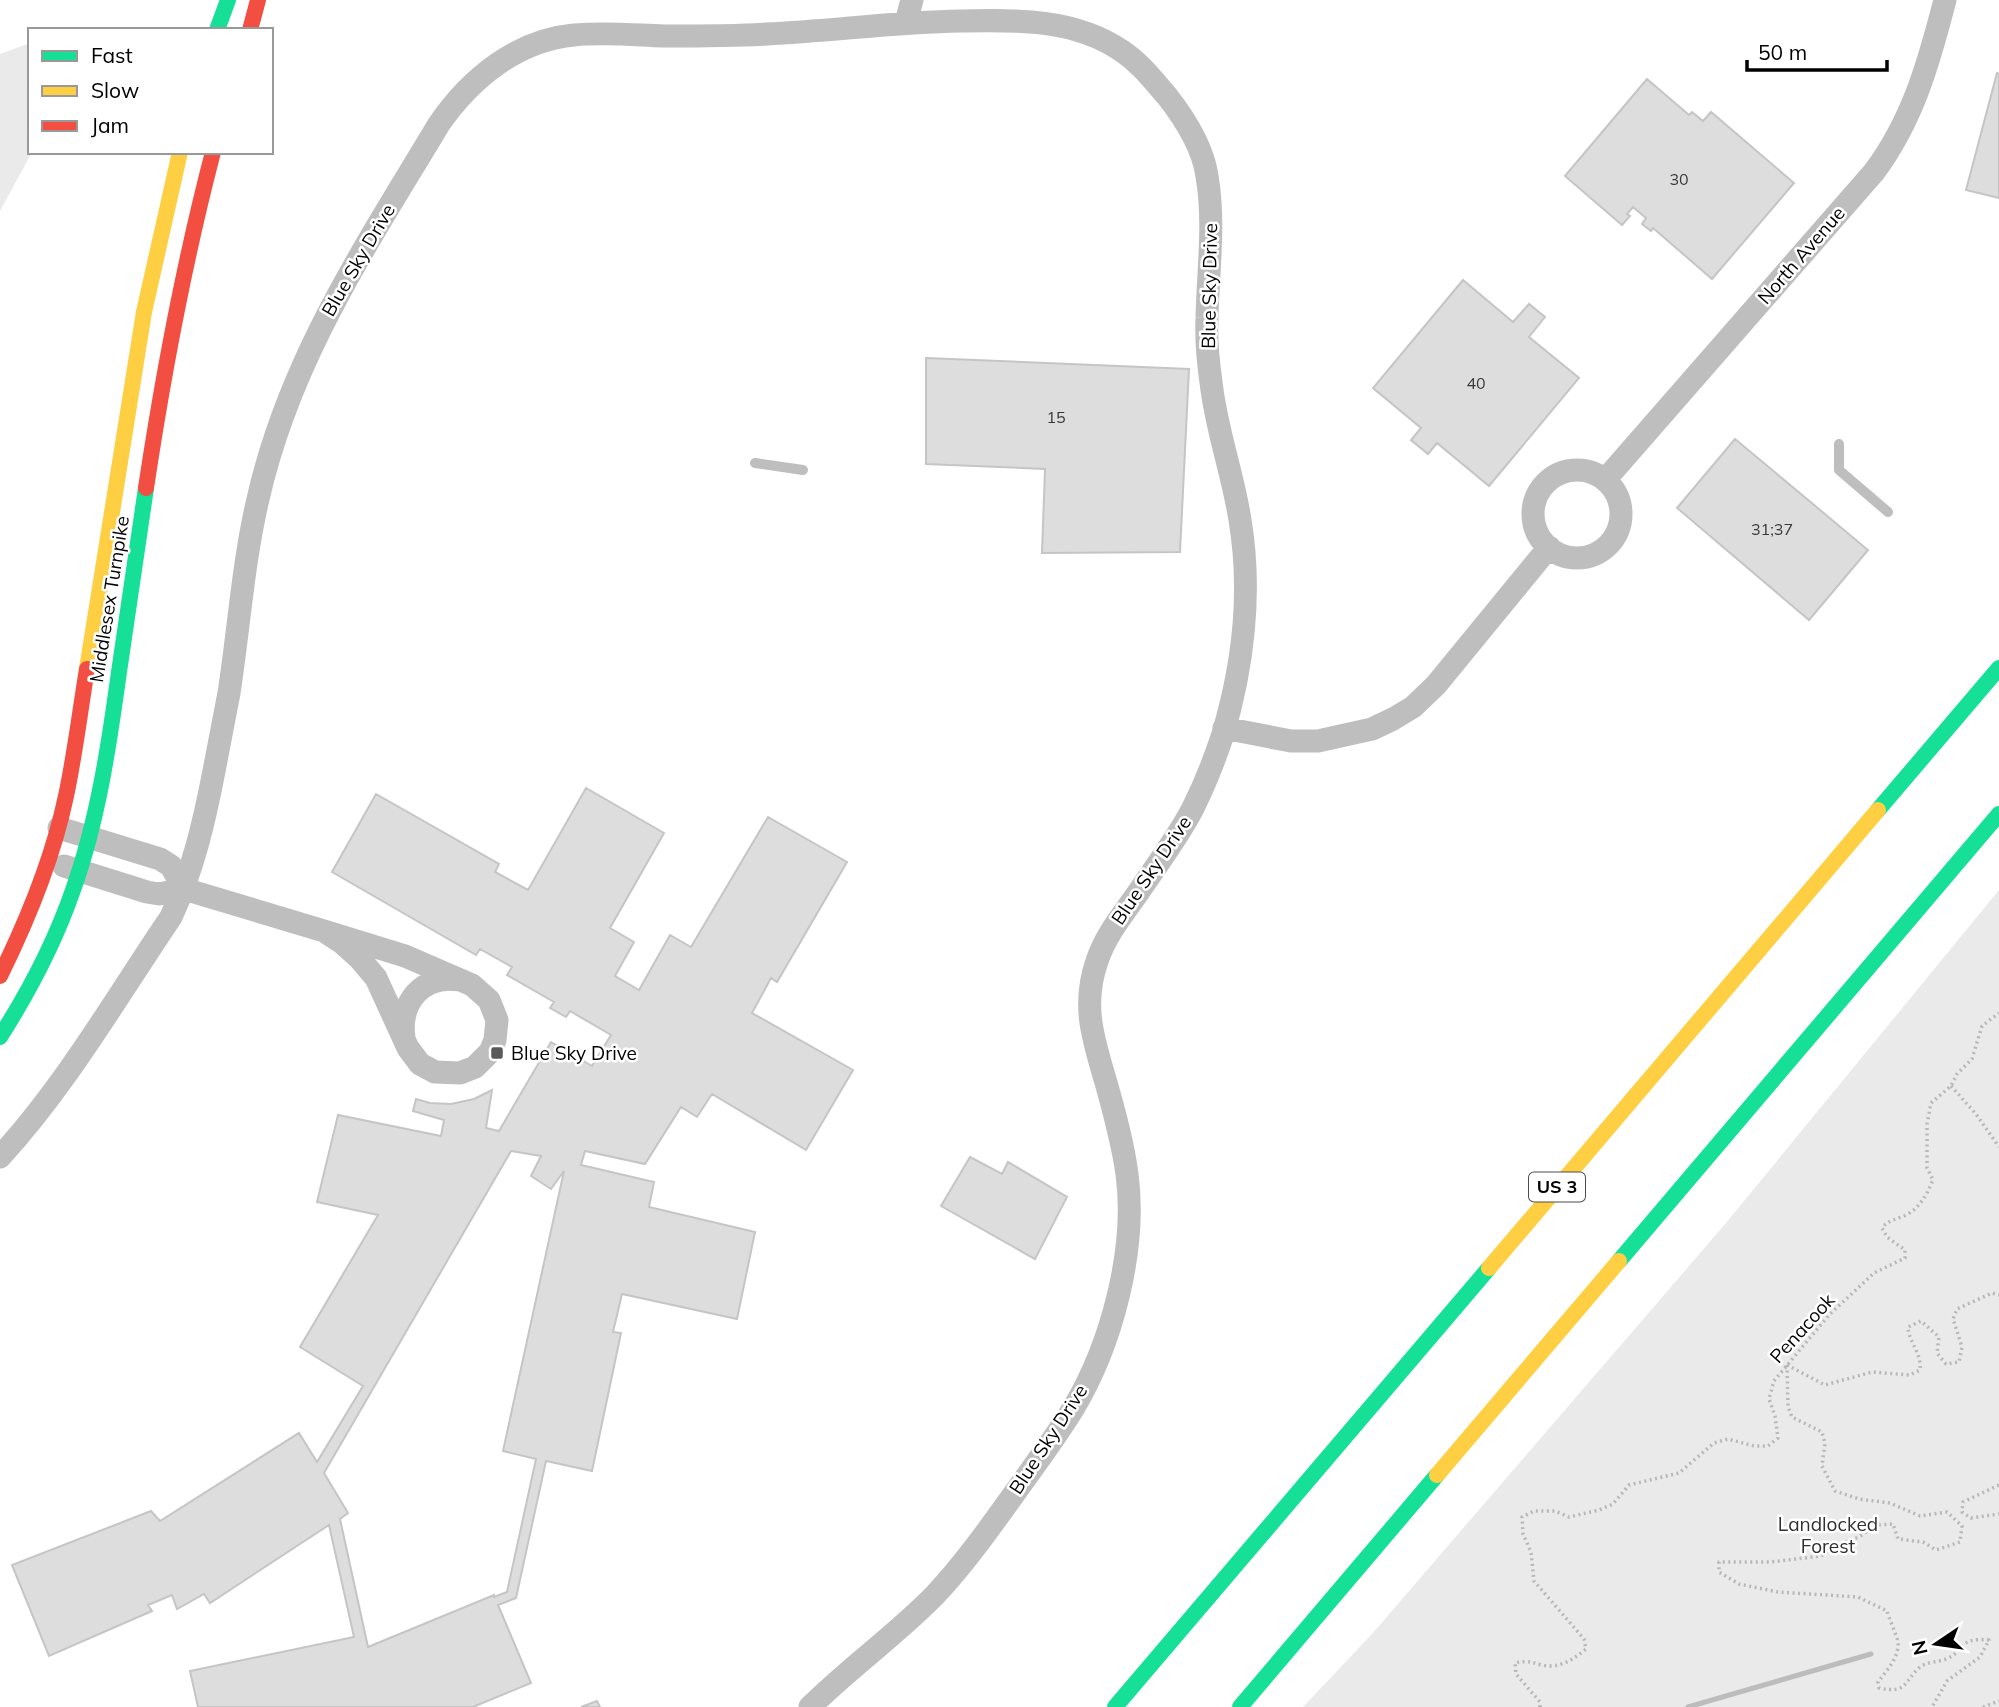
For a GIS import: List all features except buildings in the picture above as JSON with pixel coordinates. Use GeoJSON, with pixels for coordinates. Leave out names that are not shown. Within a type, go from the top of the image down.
{"type":"FeatureCollection","features":[{"type":"Feature","properties":{"kind":"main road"},"geometry":{"type":"LineString","coordinates":[[218,28],[228,0]]}},
{"type":"Feature","properties":{"kind":"main road"},"geometry":{"type":"LineString","coordinates":[[251,28],[258,0]]}},
{"type":"Feature","properties":{"kind":"main road","name":"Middlesex Turnpike"},"geometry":{"type":"LineString","coordinates":[[0,975],[31,912],[59,828],[73,761],[135,357],[155,254],[180,154]]}},
{"type":"Feature","properties":{"kind":"main road","name":"Middlesex Turnpike"},"geometry":{"type":"LineString","coordinates":[[0,1037],[20,1007],[51,945],[80,871],[90,836],[104,766],[167,362],[186,261],[213,154]]}},
{"type":"Feature","properties":{"kind":"main road","name":"US 3"},"geometry":{"type":"LineString","coordinates":[[1115,1707],[1999,668]]}},
{"type":"Feature","properties":{"kind":"main road"},"geometry":{"type":"LineString","coordinates":[[1240,1707],[1999,814]]}},
{"type":"Feature","properties":{"kind":"street","name":"North Avenue"},"geometry":{"type":"LineString","coordinates":[[1605,480],[1852,197],[1893,146],[1920,86],[1945,0]]}},
{"type":"Feature","properties":{"kind":"street","name":"Blue Sky Drive"},"geometry":{"type":"LineString","coordinates":[[0,1157],[25,1130],[58,1084],[171,918],[184,889],[202,835],[228,694],[247,549],[258,497],[275,439],[312,343],[337,293],[439,124],[456,99],[478,77],[508,57],[539,42],[568,35],[707,37],[790,33],[909,11],[1061,25],[1095,36],[1122,51],[1145,70],[1175,106],[1206,166],[1210,195],[1211,249],[1206,325],[1208,360],[1220,436],[1241,527],[1247,609],[1232,699],[1224,728],[1193,808],[1143,885],[1110,929],[1095,965],[1088,1002],[1090,1030],[1117,1120],[1127,1174],[1130,1219],[1121,1279],[1101,1348],[1076,1404],[978,1544],[932,1598],[810,1707]]}},
{"type":"Feature","properties":{"kind":"street"},"geometry":{"type":"LineString","coordinates":[[1578,470],[1592,472],[1605,480],[1616,492],[1621,509],[1621,520],[1615,536],[1603,550],[1586,557],[1573,558],[1549,547],[1541,538],[1533,516],[1535,501],[1544,485],[1559,473],[1578,470]]}},
{"type":"Feature","properties":{"kind":"street"},"geometry":{"type":"LineString","coordinates":[[1224,728],[1291,741],[1318,741],[1372,729],[1393,719],[1413,707],[1436,685],[1549,547]]}},
{"type":"Feature","properties":{"kind":"street"},"geometry":{"type":"LineString","coordinates":[[59,828],[160,859],[171,866],[184,889]]}},
{"type":"Feature","properties":{"kind":"street"},"geometry":{"type":"LineString","coordinates":[[49,861],[147,892],[159,894],[184,889],[324,931],[405,956],[472,985],[489,1000],[496,1020],[495,1040],[483,1060],[475,1067],[460,1073],[435,1072],[420,1064],[412,1056],[376,978],[360,959],[324,931]]}},
{"type":"Feature","properties":{"kind":"street"},"geometry":{"type":"LineString","coordinates":[[405,1041],[402,1026],[406,1008],[421,989],[447,979],[472,985]]}},
{"type":"Feature","properties":{"kind":"lane"},"geometry":{"type":"LineString","coordinates":[[1839,444],[1839,470],[1888,512]]}},
{"type":"Feature","properties":{"kind":"lane"},"geometry":{"type":"LineString","coordinates":[[755,463],[803,470]]}},
{"type":"Feature","properties":{"kind":"path","name":"Penacook"},"geometry":{"type":"LineString","coordinates":[[1540,1707],[1540,1702],[1516,1674],[1515,1663],[1528,1660],[1549,1665],[1572,1661],[1586,1649],[1584,1639],[1534,1581],[1531,1552],[1523,1534],[1522,1517],[1534,1511],[1555,1511],[1569,1517],[1599,1510],[1613,1504],[1629,1485],[1679,1472],[1714,1443],[1728,1439],[1754,1446],[1768,1446],[1778,1438],[1769,1399],[1774,1381],[1829,1315],[1874,1273],[1905,1258],[1905,1250],[1887,1237],[1882,1227],[1909,1213],[1922,1202],[1933,1181],[1927,1168],[1927,1124],[1931,1103],[1951,1086],[1957,1074],[1972,1059],[1982,1026],[1999,1013]]}},
{"type":"Feature","properties":{"kind":"path"},"geometry":{"type":"LineString","coordinates":[[1951,1086],[1976,1114],[1999,1147]]}},
{"type":"Feature","properties":{"kind":"path"},"geometry":{"type":"LineString","coordinates":[[1932,1707],[1947,1681],[1980,1657],[1989,1640],[1976,1639],[1961,1644],[1950,1658],[1921,1666],[1907,1685],[1891,1690],[1879,1688],[1878,1682],[1894,1660],[1898,1641],[1886,1611],[1858,1597],[1778,1592],[1739,1584],[1719,1572],[1719,1562],[1771,1562],[1821,1556],[1840,1544],[1859,1537],[1876,1525],[1893,1524],[1898,1539],[1923,1542],[1936,1550],[1960,1542],[1962,1526],[1947,1512],[1920,1516],[1890,1503],[1859,1499],[1835,1491],[1822,1466],[1825,1443],[1822,1432],[1792,1418],[1788,1407],[1787,1366],[1825,1385],[1872,1373],[1910,1375],[1920,1370],[1921,1360],[1908,1335],[1908,1327],[1921,1321],[1939,1337],[1937,1353],[1946,1364],[1959,1362],[1962,1347],[1953,1319],[1957,1309],[1992,1293],[1999,1295]]}},
{"type":"Feature","properties":{"kind":"path"},"geometry":{"type":"LineString","coordinates":[[1999,1485],[1969,1498],[1963,1503],[1962,1512],[1971,1518],[1999,1514]]}},
{"type":"Feature","properties":{"kind":"path"},"geometry":{"type":"LineString","coordinates":[[1983,1707],[1999,1701]]}},
{"type":"Feature","properties":{"kind":"green space"},"geometry":{"type":"Polygon","coordinates":[[[28,44],[28,154],[31,154],[0,211],[0,54],[28,44]]]}},
{"type":"Feature","properties":{"kind":"green space","name":"Landlocked Forest"},"geometry":{"type":"Polygon","coordinates":[[[1999,890],[1999,1707],[1303,1707],[1372,1634],[1726,1223],[1999,890]]]}},
{"type":"Feature","properties":{"kind":"waterway"},"geometry":{"type":"LineString","coordinates":[[1688,1707],[1871,1654]]}},
{"type":"Feature","properties":{"kind":"traffic: fast"},"geometry":{"type":"LineString","coordinates":[[218,28],[228,0]]}},
{"type":"Feature","properties":{"kind":"traffic: fast"},"geometry":{"type":"LineString","coordinates":[[0,1037],[32,984],[50,947],[82,864],[107,755],[146,488]]}},
{"type":"Feature","properties":{"kind":"traffic: fast"},"geometry":{"type":"LineString","coordinates":[[1878,810],[1999,668]]}},
{"type":"Feature","properties":{"kind":"traffic: fast"},"geometry":{"type":"LineString","coordinates":[[1619,1261],[1999,814]]}},
{"type":"Feature","properties":{"kind":"traffic: fast"},"geometry":{"type":"LineString","coordinates":[[1115,1707],[1489,1268]]}},
{"type":"Feature","properties":{"kind":"traffic: fast"},"geometry":{"type":"LineString","coordinates":[[1240,1707],[1437,1475]]}},
{"type":"Feature","properties":{"kind":"traffic: slow"},"geometry":{"type":"LineString","coordinates":[[87,669],[144,312],[180,154]]}},
{"type":"Feature","properties":{"kind":"traffic: slow"},"geometry":{"type":"LineString","coordinates":[[1489,1268],[1878,810]]}},
{"type":"Feature","properties":{"kind":"traffic: slow"},"geometry":{"type":"LineString","coordinates":[[1437,1475],[1619,1261]]}},
{"type":"Feature","properties":{"kind":"traffic: jam"},"geometry":{"type":"LineString","coordinates":[[251,28],[258,0]]}},
{"type":"Feature","properties":{"kind":"traffic: jam"},"geometry":{"type":"LineString","coordinates":[[146,488],[175,319],[213,154]]}},
{"type":"Feature","properties":{"kind":"traffic: jam"},"geometry":{"type":"LineString","coordinates":[[0,976],[30,910],[61,819],[87,669]]}},
{"type":"Feature","properties":{"kind":"place","name":"Blue Sky Drive"},"geometry":{"type":"Point","coordinates":[497,1053]}}]}
